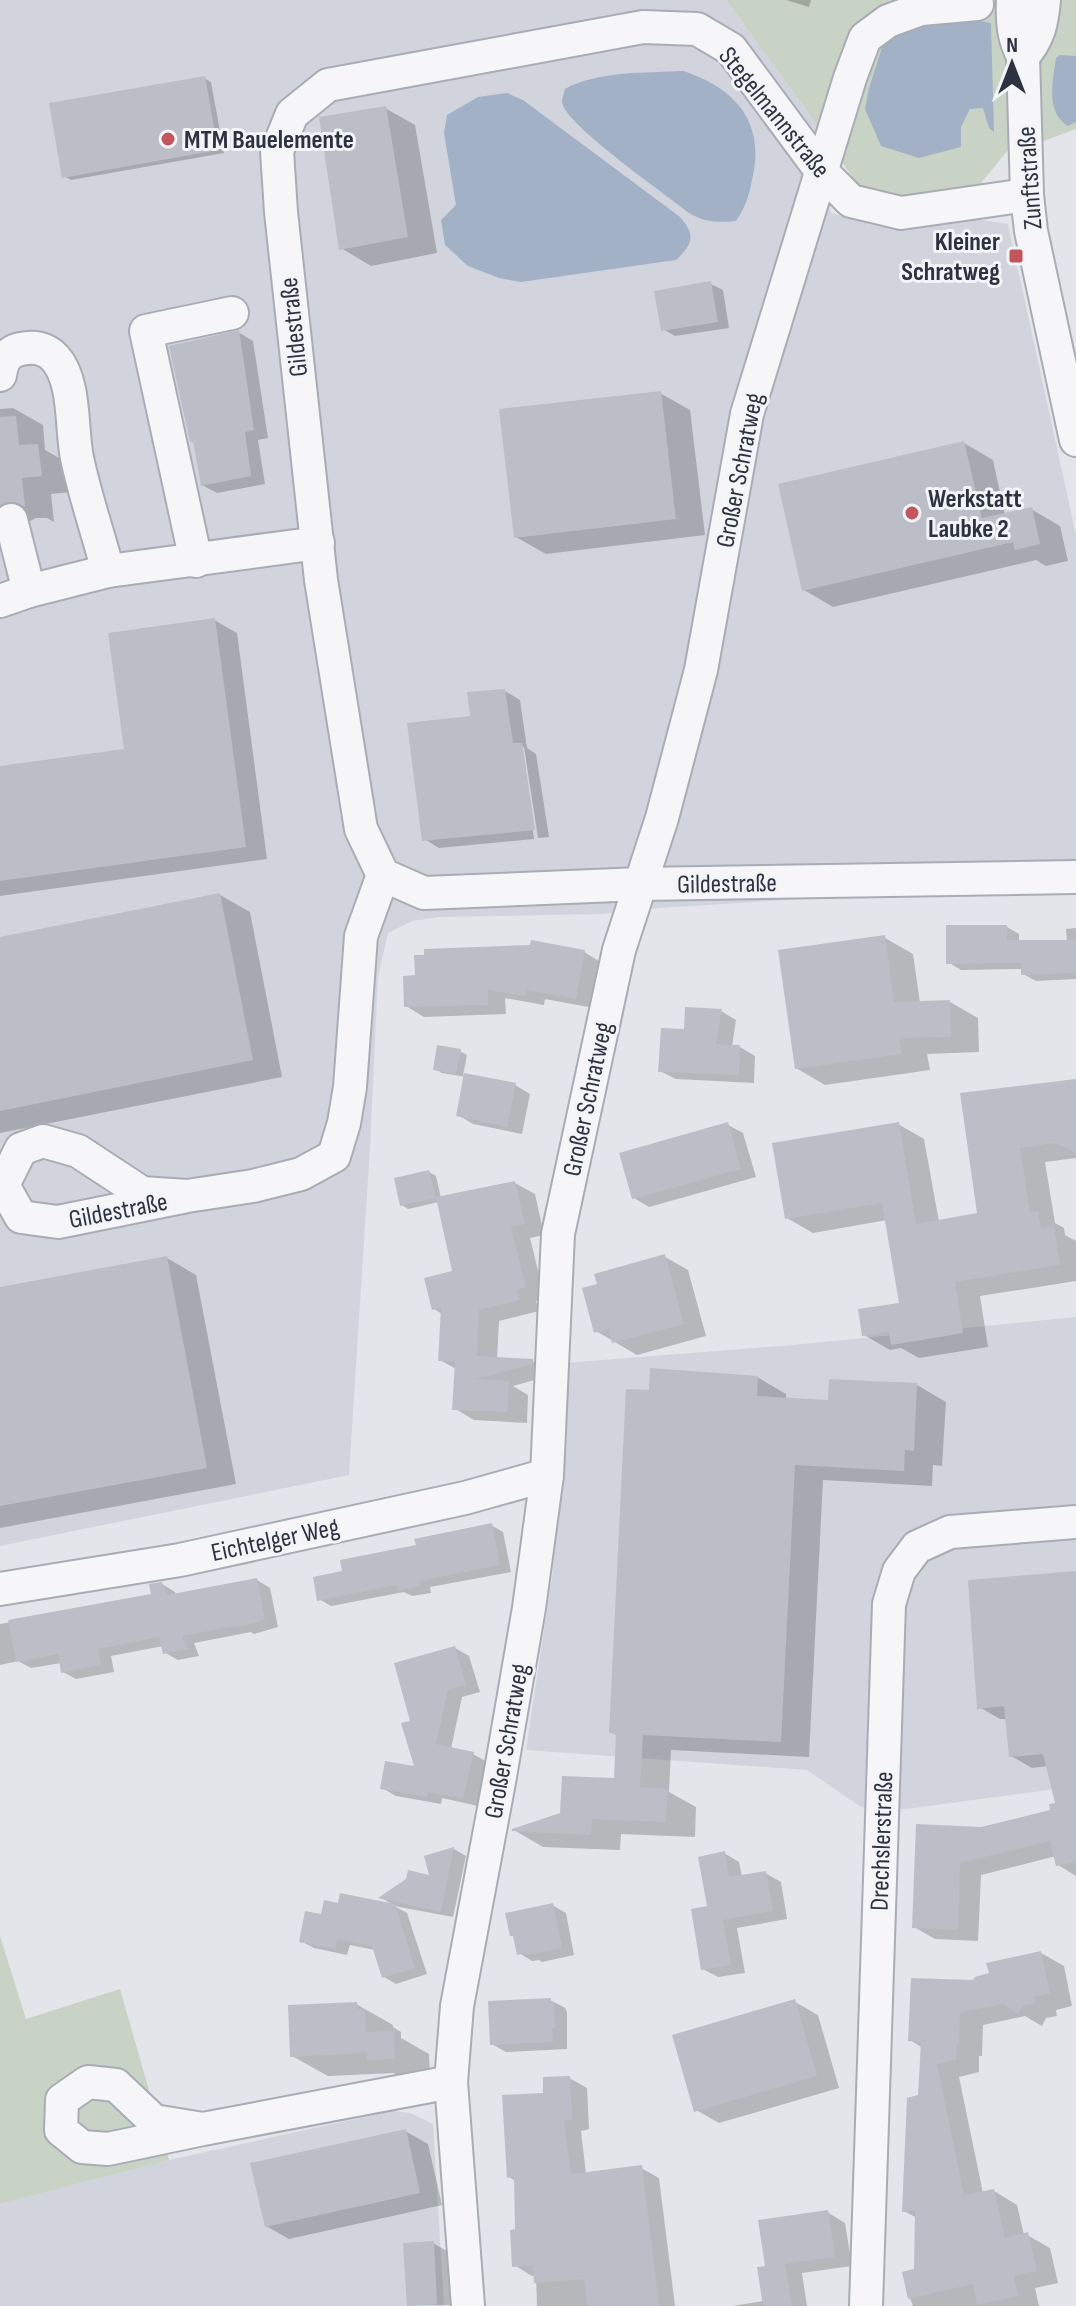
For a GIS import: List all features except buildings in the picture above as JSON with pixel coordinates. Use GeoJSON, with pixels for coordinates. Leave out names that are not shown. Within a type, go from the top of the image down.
{"type":"FeatureCollection","features":[{"type":"Feature","properties":{"kind":"street","name":"Zunftstraße"},"geometry":{"type":"LineString","coordinates":[[1013,0],[1015,40],[1023,56],[1031,231],[1076,440]]}},
{"type":"Feature","properties":{"kind":"street","name":"Zunftstraße"},"geometry":{"type":"LineString","coordinates":[[1023,56],[1034,45],[1044,0]]}},
{"type":"Feature","properties":{"kind":"street","name":"Großer Schratweg"},"geometry":{"type":"LineString","coordinates":[[468,2306],[451,2082],[457,2006],[527,1623],[547,1475],[558,1234],[619,950],[662,818],[701,670],[747,414],[865,38],[888,21],[921,9],[977,4]]}},
{"type":"Feature","properties":{"kind":"street","name":"Stegelmannstraße"},"geometry":{"type":"LineString","coordinates":[[292,114],[328,85],[643,27],[697,29],[731,49],[822,172],[851,201],[901,213],[1027,195]]}},
{"type":"Feature","properties":{"kind":"street","name":"Gildestraße"},"geometry":{"type":"LineString","coordinates":[[292,114],[277,151],[321,580],[361,829],[383,875],[424,893],[641,884],[1076,877]]}},
{"type":"Feature","properties":{"kind":"street"},"geometry":{"type":"LineString","coordinates":[[196,561],[146,331],[232,313]]}},
{"type":"Feature","properties":{"kind":"street"},"geometry":{"type":"LineString","coordinates":[[0,337],[24,335],[41,342],[56,359],[69,392],[77,457],[108,571]]}},
{"type":"Feature","properties":{"kind":"street"},"geometry":{"type":"LineString","coordinates":[[0,375],[3,361],[15,350],[38,348],[56,359]]}},
{"type":"Feature","properties":{"kind":"street"},"geometry":{"type":"LineString","coordinates":[[11,520],[14,596],[108,571],[318,543]]}},
{"type":"Feature","properties":{"kind":"street","name":"Gildestraße"},"geometry":{"type":"LineString","coordinates":[[187,1196],[142,1193],[78,1151],[43,1141],[21,1149],[3,1185],[21,1217],[58,1222],[253,1186],[301,1174],[334,1156],[350,1087],[361,936],[383,875]]}},
{"type":"Feature","properties":{"kind":"street","name":"Eichtelger Weg"},"geometry":{"type":"LineString","coordinates":[[0,1589],[180,1560],[465,1498],[547,1475]]}},
{"type":"Feature","properties":{"kind":"street","name":"Drechslerstraße"},"geometry":{"type":"LineString","coordinates":[[866,2306],[889,1604],[899,1571],[917,1547],[950,1532],[1076,1522]]}},
{"type":"Feature","properties":{"kind":"street"},"geometry":{"type":"LineString","coordinates":[[203,2129],[451,2082]]}},
{"type":"Feature","properties":{"kind":"shaded area"},"geometry":{"type":"Polygon","coordinates":[[[0,0],[726,0],[818,126],[831,213],[876,226],[909,227],[970,218],[1008,224],[1076,535],[1076,886],[897,893],[602,914],[440,917],[412,921],[388,933],[378,977],[349,1475],[0,1546],[0,0]]]}},
{"type":"Feature","properties":{"kind":"shaded area"},"geometry":{"type":"Polygon","coordinates":[[[1076,1317],[1076,1783],[1056,1789],[906,1809],[861,1807],[807,1770],[526,1750],[553,1570],[565,1363],[793,1345],[1076,1317]]]}},
{"type":"Feature","properties":{"kind":"shaded area"},"geometry":{"type":"Polygon","coordinates":[[[392,2111],[410,2113],[433,2124],[444,2306],[0,2306],[0,2204],[169,2160],[392,2111]]]}},
{"type":"Feature","properties":{"kind":"green space"},"geometry":{"type":"Polygon","coordinates":[[[726,0],[1076,0],[1076,129],[1041,142],[1011,146],[974,192],[890,197],[858,186],[726,0]]]}},
{"type":"Feature","properties":{"kind":"green space"},"geometry":{"type":"Polygon","coordinates":[[[0,1936],[26,2019],[120,1989],[169,2160],[0,2204],[0,1936]]]}},
{"type":"Feature","properties":{"kind":"water"},"geometry":{"type":"Polygon","coordinates":[[[943,15],[991,23],[994,132],[989,128],[983,108],[970,109],[961,127],[961,147],[919,158],[881,146],[865,109],[886,35],[943,15]]]}},
{"type":"Feature","properties":{"kind":"water"},"geometry":{"type":"Polygon","coordinates":[[[1060,55],[1076,56],[1076,122],[1068,126],[1056,113],[1053,104],[1053,76],[1056,58],[1060,55]]]}},
{"type":"Feature","properties":{"kind":"water"},"geometry":{"type":"Polygon","coordinates":[[[683,71],[702,78],[732,98],[743,110],[750,125],[755,141],[755,160],[748,197],[736,221],[711,221],[689,213],[597,142],[567,112],[562,102],[565,89],[591,79],[683,71]]]}},
{"type":"Feature","properties":{"kind":"water"},"geometry":{"type":"Polygon","coordinates":[[[507,93],[523,100],[680,217],[690,234],[689,244],[682,254],[676,260],[521,282],[499,278],[468,266],[445,245],[441,220],[456,205],[444,133],[447,115],[478,97],[507,93]]]}},
{"type":"Feature","properties":{"kind":"place","name":"MTM Bauelemente"},"geometry":{"type":"Point","coordinates":[168,139]}},
{"type":"Feature","properties":{"kind":"place","name":"Kleiner Schratweg"},"geometry":{"type":"Point","coordinates":[1016,256]}},
{"type":"Feature","properties":{"kind":"place","name":"Werkstatt Laubke 2"},"geometry":{"type":"Point","coordinates":[912,513]}}]}
